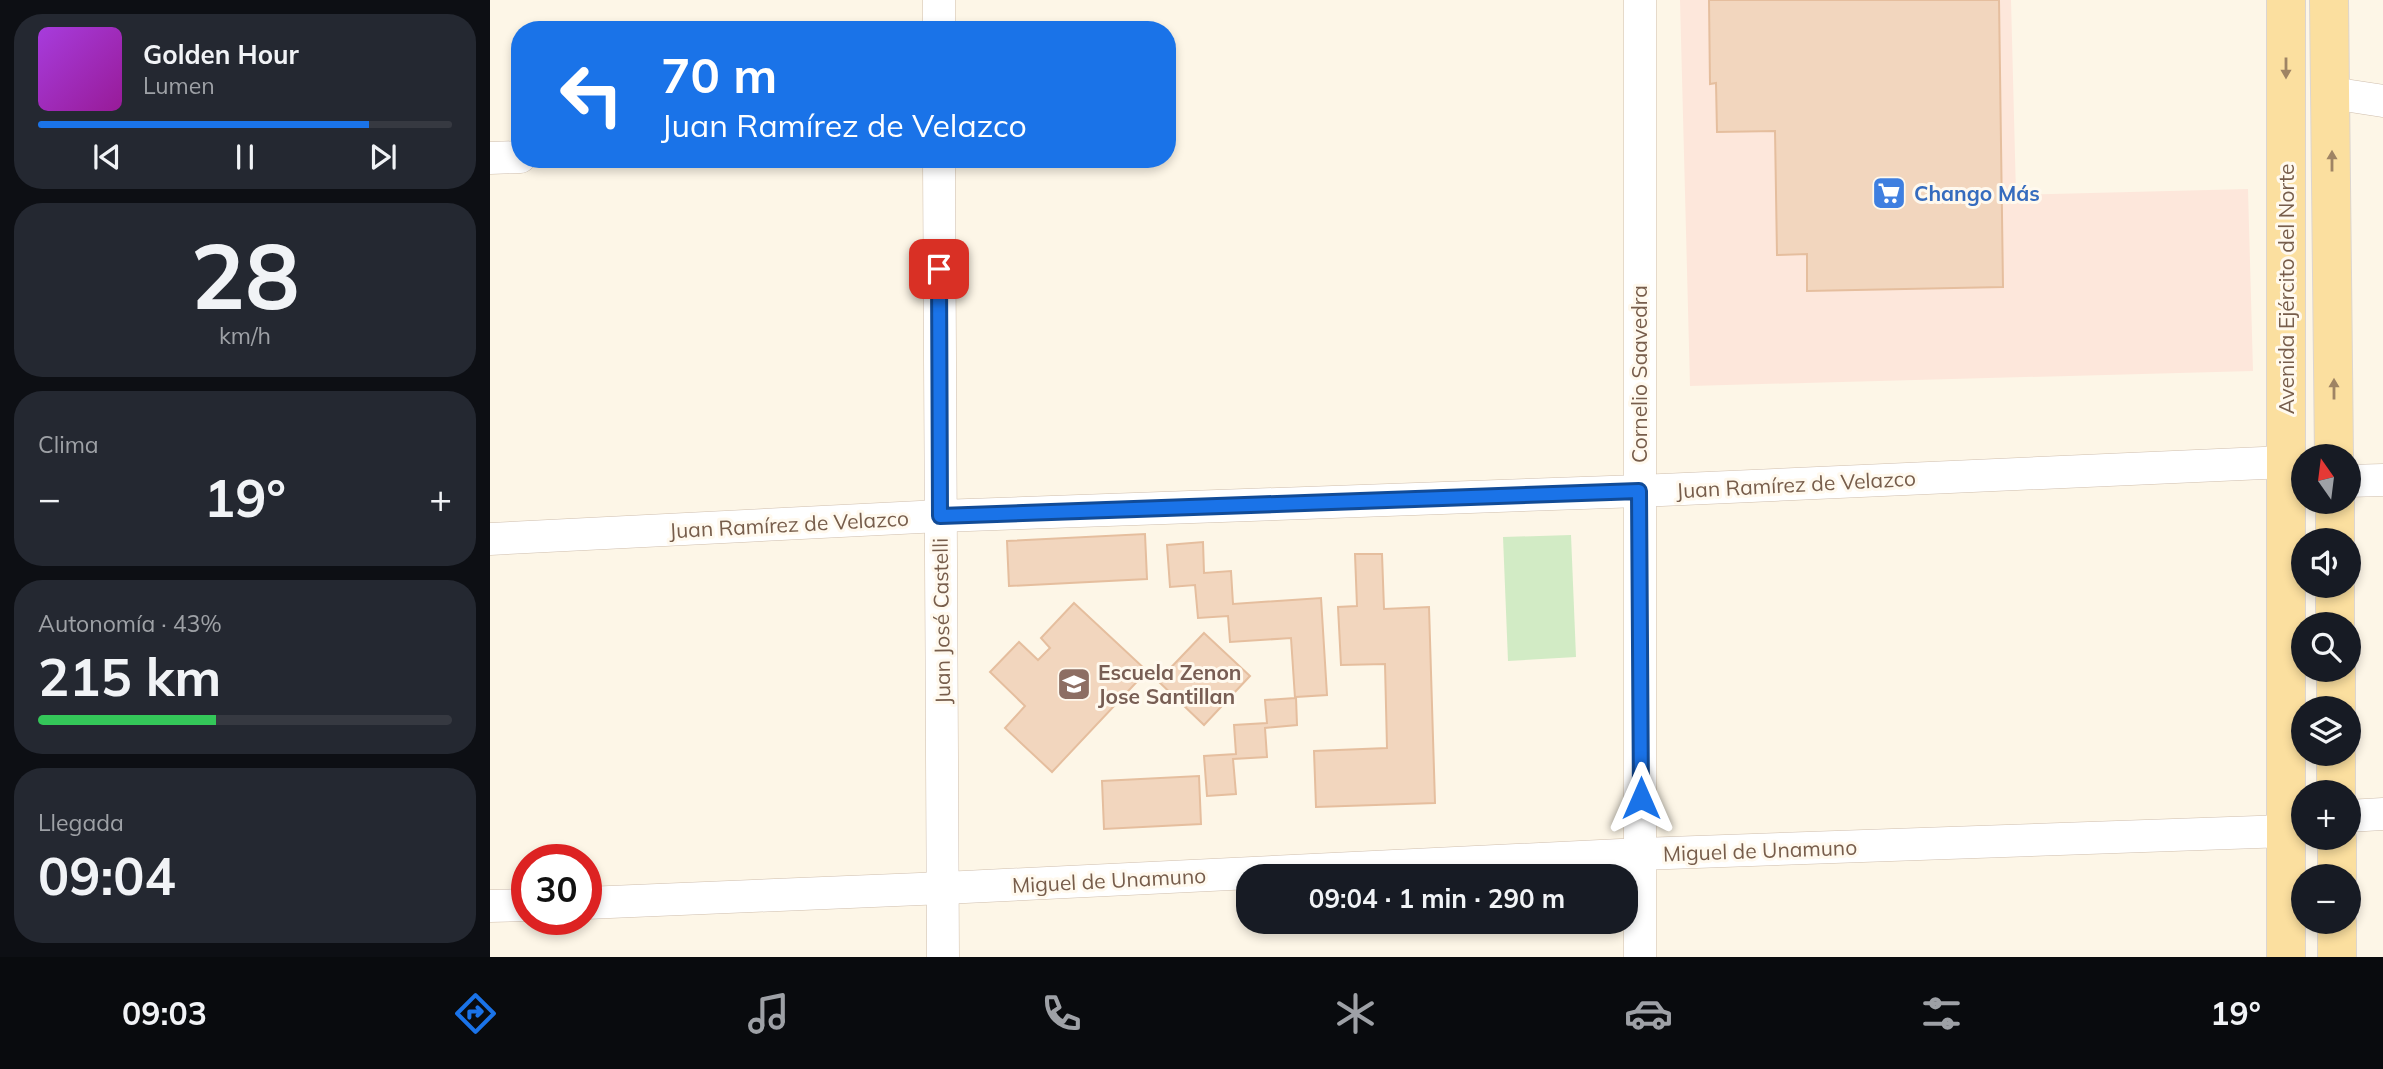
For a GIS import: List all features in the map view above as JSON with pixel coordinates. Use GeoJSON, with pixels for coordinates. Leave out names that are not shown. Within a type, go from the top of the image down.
{"type":"FeatureCollection","features":[{"type":"Feature","properties":{"kind":"main road","name":"Avenida Ejército del Norte"},"geometry":{"type":"LineString","coordinates":[[2286,0],[2295,444]]}},
{"type":"Feature","properties":{"kind":"main road"},"geometry":{"type":"LineString","coordinates":[[2329,0],[2334,444]]}},
{"type":"Feature","properties":{"kind":"main road","name":"Avenida Ejército del Norte"},"geometry":{"type":"LineString","coordinates":[[2295,514],[2295,780]]}},
{"type":"Feature","properties":{"kind":"main road","name":"Avenida Ejército del Norte"},"geometry":{"type":"LineString","coordinates":[[2286,957],[2294,850]]}},
{"type":"Feature","properties":{"kind":"main road"},"geometry":{"type":"LineString","coordinates":[[2337,934],[2337,957]]}},
{"type":"Feature","properties":{"kind":"street"},"geometry":{"type":"LineString","coordinates":[[939,0],[939,21]]}},
{"type":"Feature","properties":{"kind":"street","name":"Cornelio Saavedra"},"geometry":{"type":"LineString","coordinates":[[1640,0],[1640,957]]}},
{"type":"Feature","properties":{"kind":"street"},"geometry":{"type":"LineString","coordinates":[[2331,93],[2383,101]]}},
{"type":"Feature","properties":{"kind":"street"},"geometry":{"type":"LineString","coordinates":[[490,158],[511,157]]}},
{"type":"Feature","properties":{"kind":"street","name":"Juan José Castelli"},"geometry":{"type":"LineString","coordinates":[[939,168],[943,957]]}},
{"type":"Feature","properties":{"kind":"street","name":"Juan Ramírez de Velazco"},"geometry":{"type":"LineString","coordinates":[[490,539],[940,516],[2291,466]]}},
{"type":"Feature","properties":{"kind":"street"},"geometry":{"type":"LineString","coordinates":[[2361,481],[2383,480]]}},
{"type":"Feature","properties":{"kind":"street"},"geometry":{"type":"LineString","coordinates":[[2361,815],[2383,814]]}},
{"type":"Feature","properties":{"kind":"street","name":"Miguel de Unamuno"},"geometry":{"type":"LineString","coordinates":[[602,901],[944,888],[1641,854],[2291,829]]}},
{"type":"Feature","properties":{"kind":"street"},"geometry":{"type":"LineString","coordinates":[[490,906],[511,905]]}},
{"type":"Feature","properties":{"kind":"shaded area"},"geometry":{"type":"Polygon","coordinates":[[[1680,0],[2011,0],[2016,195],[2248,189],[2253,371],[1690,386],[1680,0]]]}},
{"type":"Feature","properties":{"kind":"green space"},"geometry":{"type":"Polygon","coordinates":[[[1571,535],[1576,657],[1508,661],[1503,537],[1571,535]]]}},
{"type":"Feature","properties":{"kind":"building","name":"Chango Más"},"geometry":{"type":"Polygon","coordinates":[[[1709,0],[1999,0],[2003,287],[1807,291],[1807,254],[1777,255],[1775,131],[1717,132],[1716,83],[1710,84],[1709,0]]]}},
{"type":"Feature","properties":{"kind":"building"},"geometry":{"type":"Polygon","coordinates":[[[1145,534],[1147,579],[1009,586],[1007,541],[1145,534]]]}},
{"type":"Feature","properties":{"kind":"building"},"geometry":{"type":"Polygon","coordinates":[[[1203,542],[1204,573],[1231,571],[1233,604],[1321,598],[1327,695],[1296,697],[1297,725],[1265,728],[1267,757],[1233,759],[1236,794],[1207,796],[1204,756],[1236,754],[1234,725],[1267,723],[1265,700],[1295,698],[1291,638],[1230,642],[1228,616],[1198,618],[1195,585],[1170,587],[1167,545],[1203,542]]]}},
{"type":"Feature","properties":{"kind":"building"},"geometry":{"type":"Polygon","coordinates":[[[1355,554],[1382,554],[1384,609],[1429,607],[1435,803],[1316,807],[1314,751],[1387,748],[1385,664],[1341,665],[1338,607],[1357,606],[1355,554]]]}},
{"type":"Feature","properties":{"kind":"building"},"geometry":{"type":"Polygon","coordinates":[[[1074,603],[1147,671],[1052,772],[1005,728],[1025,706],[990,672],[1019,642],[1038,660],[1050,648],[1041,638],[1074,603]]]}},
{"type":"Feature","properties":{"kind":"building"},"geometry":{"type":"Polygon","coordinates":[[[1204,633],[1250,676],[1204,725],[1158,681],[1204,633]]]}},
{"type":"Feature","properties":{"kind":"building"},"geometry":{"type":"Polygon","coordinates":[[[1199,776],[1201,824],[1104,829],[1102,781],[1199,776]]]}},
{"type":"Feature","properties":{"kind":"place","name":"Chango Más"},"geometry":{"type":"Point","coordinates":[1889,193]}},
{"type":"Feature","properties":{"kind":"place","name":"Escuela Zenon Jose Santillan"},"geometry":{"type":"Point","coordinates":[1074,684]}},
{"type":"Feature","properties":{"kind":"route"},"geometry":{"type":"LineString","coordinates":[[939,269],[940,516],[1639,491],[1641,798]]}}]}
